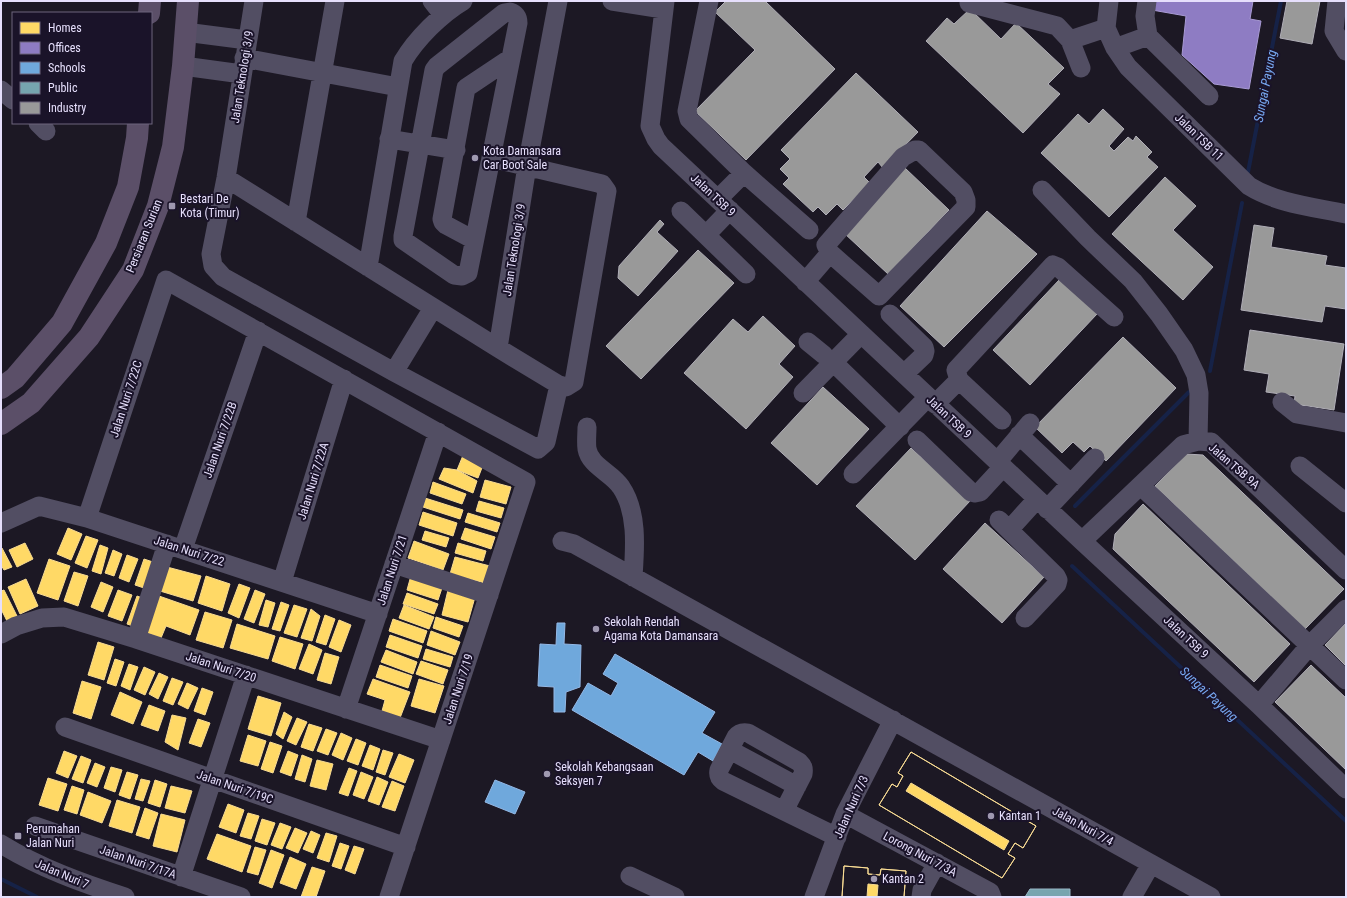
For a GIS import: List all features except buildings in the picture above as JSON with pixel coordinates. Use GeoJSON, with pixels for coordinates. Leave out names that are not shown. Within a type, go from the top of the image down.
{"type":"FeatureCollection","features":[{"type":"Feature","properties":{"kind":"main road"},"geometry":{"type":"LineString","coordinates":[[149,12],[150,1]]}},
{"type":"Feature","properties":{"kind":"main road","name":"Persiaran Surian"},"geometry":{"type":"LineString","coordinates":[[1,424],[31,403],[89,337],[133,270],[158,206],[173,147],[183,66],[188,1]]}},
{"type":"Feature","properties":{"kind":"main road"},"geometry":{"type":"LineString","coordinates":[[1,388],[15,378],[62,323],[106,244],[128,187],[137,138],[138,124]]}},
{"type":"Feature","properties":{"kind":"street","name":"Jalan Teknologi 3/9"},"geometry":{"type":"LineString","coordinates":[[254,1],[226,178],[211,254],[213,266],[223,277],[394,372],[538,449],[546,442],[559,385]]}},
{"type":"Feature","properties":{"kind":"street"},"geometry":{"type":"LineString","coordinates":[[296,222],[323,73],[334,1]]}},
{"type":"Feature","properties":{"kind":"street"},"geometry":{"type":"LineString","coordinates":[[368,267],[403,61],[438,8],[448,10],[463,1]]}},
{"type":"Feature","properties":{"kind":"street","name":"Jalan Teknologi 3/9"},"geometry":{"type":"LineString","coordinates":[[498,348],[527,166],[558,1]]}},
{"type":"Feature","properties":{"kind":"street"},"geometry":{"type":"LineString","coordinates":[[612,1],[664,5]]}},
{"type":"Feature","properties":{"kind":"street"},"geometry":{"type":"LineString","coordinates":[[709,1],[687,111],[689,119],[744,173],[809,230]]}},
{"type":"Feature","properties":{"kind":"street"},"geometry":{"type":"LineString","coordinates":[[1070,40],[1106,28],[1109,1]]}},
{"type":"Feature","properties":{"kind":"street"},"geometry":{"type":"LineString","coordinates":[[1147,1],[1145,16],[1148,36],[1209,96]]}},
{"type":"Feature","properties":{"kind":"street"},"geometry":{"type":"LineString","coordinates":[[1346,3],[1337,1],[1334,31],[1346,51]]}},
{"type":"Feature","properties":{"kind":"street"},"geometry":{"type":"LineString","coordinates":[[969,3],[1058,26],[1070,40],[1081,68]]}},
{"type":"Feature","properties":{"kind":"street","name":"Jalan TSB 9"},"geometry":{"type":"LineString","coordinates":[[664,5],[650,126],[661,146],[1042,504],[1259,704],[1346,789]]}},
{"type":"Feature","properties":{"kind":"street"},"geometry":{"type":"LineString","coordinates":[[504,13],[515,13],[518,18],[518,23],[468,273],[462,276],[454,275],[403,240],[402,236],[420,144],[436,66],[504,13]]}},
{"type":"Feature","properties":{"kind":"street","name":"Jalan TSB 11"},"geometry":{"type":"LineString","coordinates":[[1106,28],[1115,48],[1128,67],[1249,186],[1274,199],[1346,214]]}},
{"type":"Feature","properties":{"kind":"street"},"geometry":{"type":"LineString","coordinates":[[185,32],[247,40]]}},
{"type":"Feature","properties":{"kind":"street"},"geometry":{"type":"LineString","coordinates":[[1115,48],[1148,36]]}},
{"type":"Feature","properties":{"kind":"street"},"geometry":{"type":"LineString","coordinates":[[474,240],[446,225],[442,218],[456,150],[466,88],[511,58]]}},
{"type":"Feature","properties":{"kind":"street"},"geometry":{"type":"LineString","coordinates":[[183,66],[243,66],[323,73],[398,87]]}},
{"type":"Feature","properties":{"kind":"street"},"geometry":{"type":"LineString","coordinates":[[1,90],[12,99]]}},
{"type":"Feature","properties":{"kind":"street"},"geometry":{"type":"LineString","coordinates":[[389,139],[456,150]]}},
{"type":"Feature","properties":{"kind":"street"},"geometry":{"type":"LineString","coordinates":[[915,150],[919,150],[962,192],[966,200],[966,207],[879,296],[830,253],[826,245],[903,157],[915,150]]}},
{"type":"Feature","properties":{"kind":"street"},"geometry":{"type":"LineString","coordinates":[[226,178],[498,348],[559,385],[566,387],[574,382],[606,191],[602,184],[491,158]]}},
{"type":"Feature","properties":{"kind":"street"},"geometry":{"type":"LineString","coordinates":[[706,235],[744,173]]}},
{"type":"Feature","properties":{"kind":"street"},"geometry":{"type":"LineString","coordinates":[[1042,190],[1088,238],[1133,281],[1160,314],[1184,350],[1196,375],[1199,393],[1198,441]]}},
{"type":"Feature","properties":{"kind":"street"},"geometry":{"type":"LineString","coordinates":[[681,211],[746,274]]}},
{"type":"Feature","properties":{"kind":"street"},"geometry":{"type":"LineString","coordinates":[[805,282],[830,253]]}},
{"type":"Feature","properties":{"kind":"street"},"geometry":{"type":"LineString","coordinates":[[1002,420],[959,380],[956,370],[1053,265],[1058,267],[1114,317]]}},
{"type":"Feature","properties":{"kind":"street","name":"Jalan Nuri 7/22C"},"geometry":{"type":"LineString","coordinates":[[87,518],[166,280],[258,331]]}},
{"type":"Feature","properties":{"kind":"street"},"geometry":{"type":"LineString","coordinates":[[394,372],[434,308]]}},
{"type":"Feature","properties":{"kind":"street"},"geometry":{"type":"LineString","coordinates":[[890,314],[924,347],[925,351],[924,355],[904,374]]}},
{"type":"Feature","properties":{"kind":"street"},"geometry":{"type":"LineString","coordinates":[[803,386],[856,329]]}},
{"type":"Feature","properties":{"kind":"street"},"geometry":{"type":"LineString","coordinates":[[258,331],[438,432]]}},
{"type":"Feature","properties":{"kind":"street","name":"Jalan Nuri 7/22B"},"geometry":{"type":"LineString","coordinates":[[136,639],[175,547],[258,331]]}},
{"type":"Feature","properties":{"kind":"street"},"geometry":{"type":"LineString","coordinates":[[808,342],[900,427]]}},
{"type":"Feature","properties":{"kind":"street","name":"Jalan Nuri 7/22A"},"geometry":{"type":"LineString","coordinates":[[282,582],[344,379]]}},
{"type":"Feature","properties":{"kind":"street"},"geometry":{"type":"LineString","coordinates":[[853,474],[900,427],[959,380]]}},
{"type":"Feature","properties":{"kind":"street"},"geometry":{"type":"LineString","coordinates":[[1282,402],[1297,414],[1346,423]]}},
{"type":"Feature","properties":{"kind":"street"},"geometry":{"type":"LineString","coordinates":[[587,427],[587,449],[590,457],[622,487],[632,514],[635,528],[633,577]]}},
{"type":"Feature","properties":{"kind":"street"},"geometry":{"type":"LineString","coordinates":[[917,440],[971,492],[975,493],[980,492],[1024,429],[1070,484]]}},
{"type":"Feature","properties":{"kind":"street","name":"Jalan Nuri 7/19"},"geometry":{"type":"LineString","coordinates":[[389,897],[526,482],[438,432]]}},
{"type":"Feature","properties":{"kind":"street","name":"Jalan Nuri 7/21"},"geometry":{"type":"LineString","coordinates":[[346,709],[438,432]]}},
{"type":"Feature","properties":{"kind":"street","name":"Jalan TSB 9A"},"geometry":{"type":"LineString","coordinates":[[1082,541],[1184,445],[1198,441],[1211,442],[1346,570]]}},
{"type":"Feature","properties":{"kind":"street"},"geometry":{"type":"LineString","coordinates":[[1025,618],[1057,584],[1058,580],[1056,576],[1004,525],[1042,504],[1070,484],[1095,458]]}},
{"type":"Feature","properties":{"kind":"street"},"geometry":{"type":"LineString","coordinates":[[1300,466],[1346,503]]}},
{"type":"Feature","properties":{"kind":"street"},"geometry":{"type":"LineString","coordinates":[[1141,486],[1346,680]]}},
{"type":"Feature","properties":{"kind":"street","name":"Jalan Nuri 7/22"},"geometry":{"type":"LineString","coordinates":[[1,523],[39,506],[87,518],[378,614]]}},
{"type":"Feature","properties":{"kind":"street","name":"Jalan Nuri 7/4"},"geometry":{"type":"LineString","coordinates":[[562,541],[574,544],[1211,897]]}},
{"type":"Feature","properties":{"kind":"street"},"geometry":{"type":"LineString","coordinates":[[394,564],[489,595]]}},
{"type":"Feature","properties":{"kind":"street"},"geometry":{"type":"LineString","coordinates":[[1259,704],[1310,645],[1346,610]]}},
{"type":"Feature","properties":{"kind":"street","name":"Jalan Nuri 7/20"},"geometry":{"type":"LineString","coordinates":[[1,634],[16,626],[42,618],[64,617],[136,639],[441,740]]}},
{"type":"Feature","properties":{"kind":"street"},"geometry":{"type":"LineString","coordinates":[[180,877],[246,675]]}},
{"type":"Feature","properties":{"kind":"street","name":"Jalan Nuri 7/3"},"geometry":{"type":"LineString","coordinates":[[814,897],[845,814],[893,720]]}},
{"type":"Feature","properties":{"kind":"street","name":"Jalan Nuri 7/19C"},"geometry":{"type":"LineString","coordinates":[[65,727],[406,846]]}},
{"type":"Feature","properties":{"kind":"street"},"geometry":{"type":"LineString","coordinates":[[784,811],[797,786],[730,750],[718,774],[723,781],[784,811],[837,837]]}},
{"type":"Feature","properties":{"kind":"street","name":"Lorong Nuri 7/3A"},"geometry":{"type":"LineString","coordinates":[[845,814],[990,892],[992,897]]}},
{"type":"Feature","properties":{"kind":"street","name":"Jalan Nuri 7/17A"},"geometry":{"type":"LineString","coordinates":[[35,826],[241,897]]}},
{"type":"Feature","properties":{"kind":"street","name":"Jalan Nuri 7"},"geometry":{"type":"LineString","coordinates":[[1,844],[78,890],[125,897]]}},
{"type":"Feature","properties":{"kind":"street"},"geometry":{"type":"LineString","coordinates":[[921,897],[922,890],[937,864]]}},
{"type":"Feature","properties":{"kind":"street"},"geometry":{"type":"LineString","coordinates":[[1132,897],[1151,864]]}},
{"type":"Feature","properties":{"kind":"street"},"geometry":{"type":"LineString","coordinates":[[630,876],[676,897]]}},
{"type":"Feature","properties":{"kind":"waterway","name":"Sungai Payung"},"geometry":{"type":"LineString","coordinates":[[1248,172],[1281,1]]}},
{"type":"Feature","properties":{"kind":"waterway","name":"Sungai Payung"},"geometry":{"type":"LineString","coordinates":[[1210,371],[1242,203]]}},
{"type":"Feature","properties":{"kind":"waterway","name":"Sungai Payung"},"geometry":{"type":"LineString","coordinates":[[1075,506],[1189,392]]}},
{"type":"Feature","properties":{"kind":"waterway","name":"Sungai Payung"},"geometry":{"type":"LineString","coordinates":[[1072,566],[1346,821]]}},
{"type":"Feature","properties":{"kind":"waterway"},"geometry":{"type":"LineString","coordinates":[[1,879],[37,897]]}},
{"type":"Feature","properties":{"kind":"place","name":"Kota Damansara Car Boot Sale"},"geometry":{"type":"Point","coordinates":[475,158]}},
{"type":"Feature","properties":{"kind":"place","name":"Bestari De Kota (Timur)"},"geometry":{"type":"Point","coordinates":[172,206]}},
{"type":"Feature","properties":{"kind":"place","name":"Sekolah Rendah Agama Kota Damansara"},"geometry":{"type":"Point","coordinates":[596,629]}},
{"type":"Feature","properties":{"kind":"place","name":"Sekolah Kebangsaan Seksyen 7"},"geometry":{"type":"Point","coordinates":[547,774]}},
{"type":"Feature","properties":{"kind":"place","name":"Kantan 1"},"geometry":{"type":"Point","coordinates":[991,816]}},
{"type":"Feature","properties":{"kind":"place","name":"Perumahan Jalan Nuri"},"geometry":{"type":"Point","coordinates":[18,836]}},
{"type":"Feature","properties":{"kind":"place","name":"Kantan 2"},"geometry":{"type":"Point","coordinates":[874,879]}}]}
